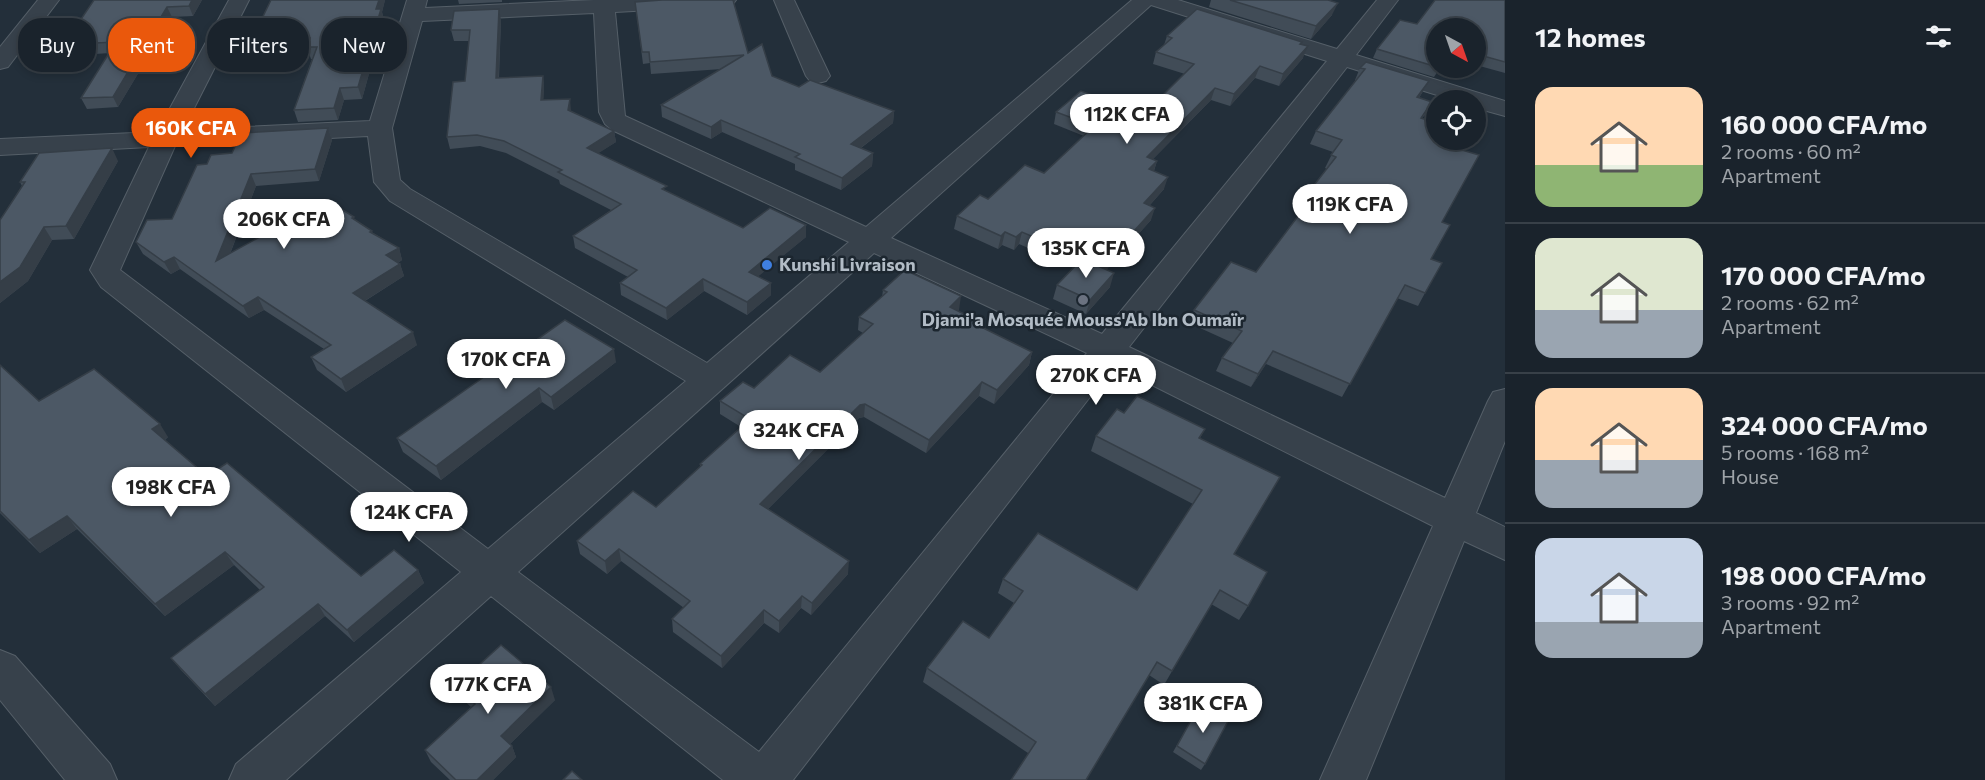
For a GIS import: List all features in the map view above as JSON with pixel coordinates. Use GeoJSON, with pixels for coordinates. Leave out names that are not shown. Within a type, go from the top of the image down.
{"type":"FeatureCollection","features":[{"type":"Feature","properties":{"kind":"street"},"geometry":{"type":"LineString","coordinates":[[0,62],[49,0]]}},
{"type":"Feature","properties":{"kind":"street"},"geometry":{"type":"LineString","coordinates":[[239,0],[166,138],[105,270],[111,280],[759,780]]}},
{"type":"Feature","properties":{"kind":"street"},"geometry":{"type":"LineString","coordinates":[[710,380],[393,190],[387,182],[380,128],[415,7],[726,0]]}},
{"type":"Feature","properties":{"kind":"street"},"geometry":{"type":"LineString","coordinates":[[784,0],[818,76]]}},
{"type":"Feature","properties":{"kind":"street"},"geometry":{"type":"LineString","coordinates":[[252,780],[1145,0]]}},
{"type":"Feature","properties":{"kind":"street"},"geometry":{"type":"LineString","coordinates":[[1156,0],[1505,109]]}},
{"type":"Feature","properties":{"kind":"street"},"geometry":{"type":"LineString","coordinates":[[765,780],[1388,0]]}},
{"type":"Feature","properties":{"kind":"street"},"geometry":{"type":"LineString","coordinates":[[604,3],[611,112],[614,119],[621,125],[1108,350],[1505,544]]}},
{"type":"Feature","properties":{"kind":"street"},"geometry":{"type":"LineString","coordinates":[[0,147],[380,128]]}},
{"type":"Feature","properties":{"kind":"street"},"geometry":{"type":"LineString","coordinates":[[1343,780],[1505,401]]}},
{"type":"Feature","properties":{"kind":"street"},"geometry":{"type":"LineString","coordinates":[[0,669],[94,780]]}},
{"type":"Feature","properties":{"kind":"building"},"geometry":{"type":"Polygon","coordinates":[[[94,0],[192,0],[189,6],[167,7],[160,18],[108,18],[108,42],[96,43],[96,18],[82,18],[94,0]]]}},
{"type":"Feature","properties":{"kind":"building"},"geometry":{"type":"Polygon","coordinates":[[[271,0],[379,0],[376,9],[381,9],[378,18],[321,18],[321,72],[362,72],[358,87],[340,88],[334,108],[294,110],[317,47],[309,47],[309,18],[262,18],[271,0]]]}},
{"type":"Feature","properties":{"kind":"building"},"geometry":{"type":"Polygon","coordinates":[[[733,0],[748,53],[762,44],[772,76],[799,87],[810,80],[894,111],[851,144],[873,153],[842,178],[795,157],[800,154],[721,120],[711,127],[661,105],[744,55],[650,62],[649,52],[642,52],[635,2],[733,0]]]}},
{"type":"Feature","properties":{"kind":"building"},"geometry":{"type":"Polygon","coordinates":[[[1230,0],[1328,0],[1338,3],[1316,26],[1230,0]]]}},
{"type":"Feature","properties":{"kind":"building"},"geometry":{"type":"Polygon","coordinates":[[[1435,0],[1505,0],[1505,62],[1486,57],[1486,18],[1426,18],[1426,64],[1377,49],[1400,20],[1417,24],[1435,0]]]}},
{"type":"Feature","properties":{"kind":"building"},"geometry":{"type":"Polygon","coordinates":[[[499,9],[496,78],[543,76],[541,100],[570,99],[568,110],[614,131],[587,148],[667,186],[662,189],[743,228],[770,208],[806,225],[749,272],[771,283],[747,302],[703,279],[666,308],[620,283],[637,270],[573,236],[621,204],[558,172],[562,170],[504,141],[477,135],[447,137],[453,82],[465,81],[470,30],[451,30],[454,11],[499,9]]]}},
{"type":"Feature","properties":{"kind":"building"},"geometry":{"type":"Polygon","coordinates":[[[1197,9],[1302,42],[1300,44],[1308,46],[1283,74],[1260,66],[1234,94],[1215,88],[1147,157],[1157,161],[1149,169],[1168,177],[1144,203],[1155,208],[1102,266],[1022,232],[1016,237],[1005,232],[1001,236],[957,216],[980,195],[988,199],[1025,165],[1044,173],[1094,126],[1056,112],[1081,91],[1144,114],[1194,64],[1156,52],[1172,38],[1167,36],[1197,9]]]}},
{"type":"Feature","properties":{"kind":"building"},"geometry":{"type":"Polygon","coordinates":[[[108,55],[108,72],[128,72],[113,97],[81,98],[108,55]]]}},
{"type":"Feature","properties":{"kind":"building"},"geometry":{"type":"Polygon","coordinates":[[[1366,62],[1429,81],[1417,97],[1426,100],[1426,111],[1421,118],[1426,120],[1426,150],[1462,150],[1479,155],[1442,222],[1450,225],[1431,259],[1442,263],[1425,293],[1405,285],[1350,384],[1273,351],[1258,374],[1222,358],[1242,331],[1194,310],[1231,262],[1256,272],[1317,191],[1311,189],[1336,157],[1331,155],[1342,140],[1316,131],[1365,69],[1360,68],[1366,62]]]}},
{"type":"Feature","properties":{"kind":"building"},"geometry":{"type":"Polygon","coordinates":[[[328,128],[315,169],[251,174],[216,261],[327,200],[354,217],[352,218],[372,231],[370,232],[399,248],[386,255],[400,264],[353,293],[413,332],[341,379],[311,357],[331,345],[258,297],[243,306],[174,257],[164,262],[136,242],[147,220],[172,219],[197,165],[207,164],[211,155],[232,153],[241,133],[328,128]]]}},
{"type":"Feature","properties":{"kind":"building"},"geometry":{"type":"Polygon","coordinates":[[[112,148],[66,226],[44,227],[20,267],[0,282],[0,220],[25,182],[20,182],[39,153],[112,148]]]}},
{"type":"Feature","properties":{"kind":"building"},"geometry":{"type":"Polygon","coordinates":[[[1082,259],[1114,273],[1090,300],[1057,285],[1082,259]]]}},
{"type":"Feature","properties":{"kind":"building"},"geometry":{"type":"Polygon","coordinates":[[[905,270],[961,296],[950,307],[976,320],[973,323],[1032,352],[997,390],[982,382],[929,440],[865,404],[860,405],[760,504],[849,561],[812,603],[802,596],[779,621],[764,610],[721,656],[672,619],[690,601],[619,549],[605,561],[577,541],[633,491],[656,507],[702,465],[700,464],[750,419],[720,401],[743,382],[754,388],[790,355],[820,372],[873,324],[859,317],[887,292],[883,290],[905,270]]]}},
{"type":"Feature","properties":{"kind":"building"},"geometry":{"type":"Polygon","coordinates":[[[565,320],[614,349],[551,397],[539,388],[436,466],[397,438],[565,320]]]}},
{"type":"Feature","properties":{"kind":"building"},"geometry":{"type":"Polygon","coordinates":[[[0,365],[39,401],[94,369],[160,424],[152,429],[207,476],[227,463],[361,576],[394,550],[418,570],[347,630],[318,604],[205,694],[171,658],[264,587],[225,552],[155,604],[67,516],[29,540],[0,511],[0,365]]]}},
{"type":"Feature","properties":{"kind":"building"},"geometry":{"type":"Polygon","coordinates":[[[1137,396],[1205,429],[1199,438],[1280,477],[1234,554],[1267,572],[1248,606],[1220,590],[1172,671],[1157,662],[1086,780],[1011,780],[1036,742],[927,668],[963,621],[989,638],[1023,591],[1003,579],[1038,533],[1137,590],[1202,490],[1096,436],[1117,409],[1124,413],[1137,396]]]}},
{"type":"Feature","properties":{"kind":"building"},"geometry":{"type":"Polygon","coordinates":[[[501,645],[551,687],[501,736],[512,746],[477,780],[456,780],[425,750],[475,704],[456,686],[501,645]]]}},
{"type":"Feature","properties":{"kind":"building"},"geometry":{"type":"Polygon","coordinates":[[[1200,704],[1228,721],[1205,764],[1177,746],[1200,704]]]}},
{"type":"Feature","properties":{"kind":"building"},"geometry":{"type":"Polygon","coordinates":[[[572,771],[582,780],[563,780],[572,771]]]}},
{"type":"Feature","properties":{"kind":"place","name":"Kunshi Livraison"},"geometry":{"type":"Point","coordinates":[767,265]}},
{"type":"Feature","properties":{"kind":"place","name":"Djami'a Mosquée Mouss'Ab Ibn Oumaïr"},"geometry":{"type":"Point","coordinates":[1083,300]}}]}
